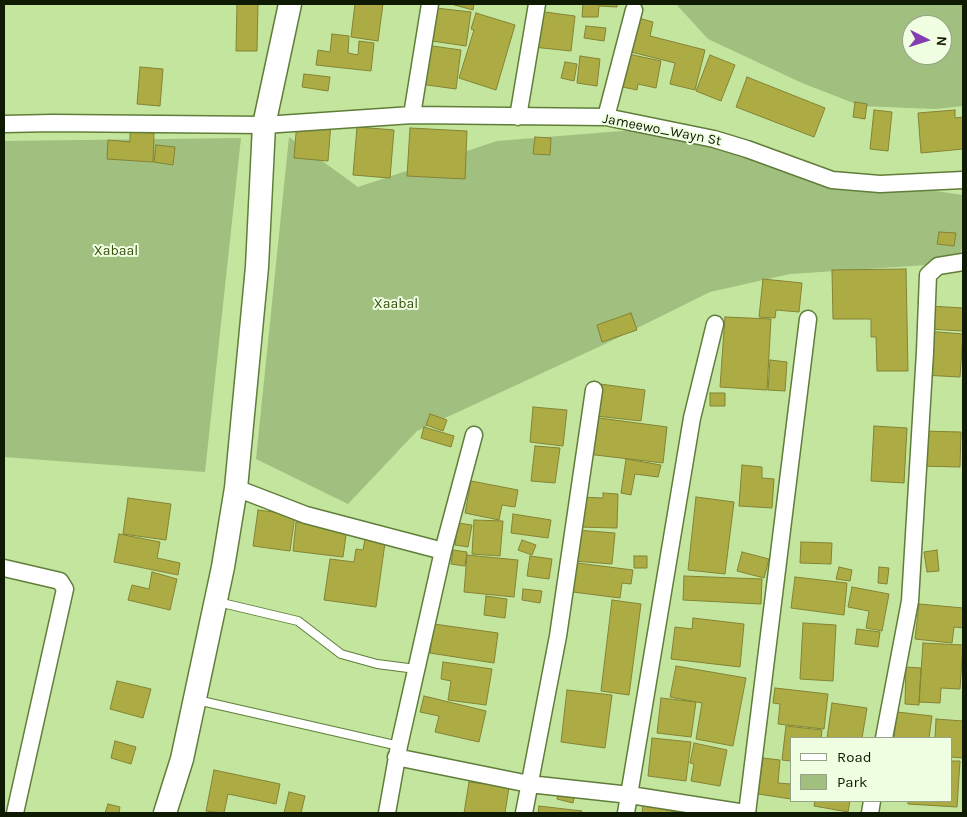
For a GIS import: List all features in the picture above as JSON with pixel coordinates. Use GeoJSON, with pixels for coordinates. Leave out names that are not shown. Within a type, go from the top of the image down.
{"type":"FeatureCollection","features":[{"type":"Feature","properties":{"kind":"street"},"geometry":{"type":"LineString","coordinates":[[165,813],[182,759],[195,700],[216,601],[236,488],[257,267],[264,125],[290,4]]}},
{"type":"Feature","properties":{"kind":"street"},"geometry":{"type":"LineString","coordinates":[[412,115],[430,4]]}},
{"type":"Feature","properties":{"kind":"street"},"geometry":{"type":"LineString","coordinates":[[518,117],[537,4]]}},
{"type":"Feature","properties":{"kind":"street"},"geometry":{"type":"LineString","coordinates":[[606,117],[634,10]]}},
{"type":"Feature","properties":{"kind":"street","name":"Jameewo_Wayn St"},"geometry":{"type":"LineString","coordinates":[[4,124],[264,125],[412,115],[606,117],[714,139],[832,180],[880,184],[963,180]]}},
{"type":"Feature","properties":{"kind":"street"},"geometry":{"type":"LineString","coordinates":[[884,737],[910,601],[928,274],[938,266],[963,262]]}},
{"type":"Feature","properties":{"kind":"street"},"geometry":{"type":"LineString","coordinates":[[397,752],[529,784],[630,795],[746,813],[808,319]]}},
{"type":"Feature","properties":{"kind":"street"},"geometry":{"type":"LineString","coordinates":[[626,813],[692,418],[715,324]]}},
{"type":"Feature","properties":{"kind":"street"},"geometry":{"type":"LineString","coordinates":[[524,813],[558,636],[594,390]]}},
{"type":"Feature","properties":{"kind":"street"},"geometry":{"type":"LineString","coordinates":[[386,813],[397,752],[443,550],[474,435]]}},
{"type":"Feature","properties":{"kind":"street"},"geometry":{"type":"LineString","coordinates":[[236,488],[306,514],[443,550]]}},
{"type":"Feature","properties":{"kind":"street"},"geometry":{"type":"LineString","coordinates":[[4,568],[60,581],[65,589],[15,813]]}},
{"type":"Feature","properties":{"kind":"lane"},"geometry":{"type":"LineString","coordinates":[[216,601],[298,621],[341,654],[378,664],[416,669]]}},
{"type":"Feature","properties":{"kind":"lane"},"geometry":{"type":"LineString","coordinates":[[195,700],[397,752]]}},
{"type":"Feature","properties":{"kind":"green space"},"geometry":{"type":"Polygon","coordinates":[[[676,4],[963,4],[963,106],[935,109],[861,106],[802,83],[708,39],[676,4]]]}},
{"type":"Feature","properties":{"kind":"green space","name":"Xaabal"},"geometry":{"type":"Polygon","coordinates":[[[660,128],[812,173],[963,195],[963,245],[957,263],[790,274],[710,292],[605,344],[417,431],[348,504],[256,459],[289,137],[358,187],[497,141],[660,128]]]}},
{"type":"Feature","properties":{"kind":"green space","name":"Xabaal"},"geometry":{"type":"Polygon","coordinates":[[[241,138],[205,472],[4,457],[4,141],[241,138]]]}},
{"type":"Feature","properties":{"kind":"building"},"geometry":{"type":"Polygon","coordinates":[[[237,4],[258,4],[257,51],[236,51],[237,4]]]}},
{"type":"Feature","properties":{"kind":"building"},"geometry":{"type":"Polygon","coordinates":[[[355,4],[383,4],[378,41],[351,37],[355,4]]]}},
{"type":"Feature","properties":{"kind":"building"},"geometry":{"type":"Polygon","coordinates":[[[451,4],[474,4],[473,10],[451,4]]]}},
{"type":"Feature","properties":{"kind":"building"},"geometry":{"type":"Polygon","coordinates":[[[583,4],[617,4],[617,7],[599,6],[598,17],[582,17],[583,4]]]}},
{"type":"Feature","properties":{"kind":"building"},"geometry":{"type":"Polygon","coordinates":[[[436,8],[471,12],[466,46],[432,41],[436,8]]]}},
{"type":"Feature","properties":{"kind":"building"},"geometry":{"type":"Polygon","coordinates":[[[537,11],[575,16],[571,51],[533,47],[537,11]]]}},
{"type":"Feature","properties":{"kind":"building"},"geometry":{"type":"Polygon","coordinates":[[[476,13],[515,25],[496,90],[459,78],[474,30],[471,29],[476,13]]]}},
{"type":"Feature","properties":{"kind":"building"},"geometry":{"type":"Polygon","coordinates":[[[631,16],[653,22],[650,36],[705,50],[695,90],[670,84],[675,63],[623,50],[631,16]]]}},
{"type":"Feature","properties":{"kind":"building"},"geometry":{"type":"Polygon","coordinates":[[[586,26],[606,28],[604,41],[584,38],[586,26]]]}},
{"type":"Feature","properties":{"kind":"building"},"geometry":{"type":"Polygon","coordinates":[[[332,34],[349,36],[348,53],[358,55],[359,41],[374,43],[371,71],[316,65],[318,50],[330,52],[332,34]]]}},
{"type":"Feature","properties":{"kind":"building"},"geometry":{"type":"Polygon","coordinates":[[[425,45],[461,50],[456,89],[420,84],[425,45]]]}},
{"type":"Feature","properties":{"kind":"building"},"geometry":{"type":"Polygon","coordinates":[[[619,52],[661,61],[656,88],[638,84],[637,90],[613,85],[619,52]]]}},
{"type":"Feature","properties":{"kind":"building"},"geometry":{"type":"Polygon","coordinates":[[[710,55],[735,65],[721,101],[696,91],[710,55]]]}},
{"type":"Feature","properties":{"kind":"building"},"geometry":{"type":"Polygon","coordinates":[[[580,56],[600,59],[597,86],[577,83],[580,56]]]}},
{"type":"Feature","properties":{"kind":"building"},"geometry":{"type":"Polygon","coordinates":[[[565,62],[577,64],[574,81],[561,78],[565,62]]]}},
{"type":"Feature","properties":{"kind":"building"},"geometry":{"type":"Polygon","coordinates":[[[140,67],[163,69],[160,106],[137,104],[140,67]]]}},
{"type":"Feature","properties":{"kind":"building"},"geometry":{"type":"Polygon","coordinates":[[[304,74],[330,77],[328,91],[302,87],[304,74]]]}},
{"type":"Feature","properties":{"kind":"building"},"geometry":{"type":"Polygon","coordinates":[[[747,77],[825,108],[814,137],[736,107],[747,77]]]}},
{"type":"Feature","properties":{"kind":"building"},"geometry":{"type":"Polygon","coordinates":[[[855,102],[867,104],[865,119],[853,117],[855,102]]]}},
{"type":"Feature","properties":{"kind":"building"},"geometry":{"type":"Polygon","coordinates":[[[874,110],[892,112],[888,151],[870,149],[874,110]]]}},
{"type":"Feature","properties":{"kind":"building"},"geometry":{"type":"Polygon","coordinates":[[[955,110],[955,118],[963,117],[963,149],[921,153],[918,113],[955,110]]]}},
{"type":"Feature","properties":{"kind":"building"},"geometry":{"type":"Polygon","coordinates":[[[297,121],[331,123],[328,161],[294,158],[297,121]]]}},
{"type":"Feature","properties":{"kind":"building"},"geometry":{"type":"Polygon","coordinates":[[[357,127],[394,130],[390,178],[353,175],[357,127]]]}},
{"type":"Feature","properties":{"kind":"building"},"geometry":{"type":"Polygon","coordinates":[[[410,128],[467,131],[465,179],[407,176],[410,128]]]}},
{"type":"Feature","properties":{"kind":"building"},"geometry":{"type":"Polygon","coordinates":[[[130,132],[154,133],[153,162],[107,159],[108,140],[130,142],[130,132]]]}},
{"type":"Feature","properties":{"kind":"building"},"geometry":{"type":"Polygon","coordinates":[[[535,137],[551,138],[550,155],[533,154],[535,137]]]}},
{"type":"Feature","properties":{"kind":"building"},"geometry":{"type":"Polygon","coordinates":[[[156,145],[175,147],[173,165],[154,162],[156,145]]]}},
{"type":"Feature","properties":{"kind":"building"},"geometry":{"type":"Polygon","coordinates":[[[939,232],[956,233],[954,246],[937,244],[939,232]]]}},
{"type":"Feature","properties":{"kind":"building"},"geometry":{"type":"Polygon","coordinates":[[[906,269],[908,371],[877,371],[876,337],[871,337],[871,319],[833,319],[832,270],[906,269]]]}},
{"type":"Feature","properties":{"kind":"building"},"geometry":{"type":"Polygon","coordinates":[[[763,279],[802,283],[799,312],[776,310],[775,318],[759,317],[763,279]]]}},
{"type":"Feature","properties":{"kind":"building"},"geometry":{"type":"Polygon","coordinates":[[[930,306],[963,308],[963,331],[928,329],[930,306]]]}},
{"type":"Feature","properties":{"kind":"building"},"geometry":{"type":"Polygon","coordinates":[[[631,313],[637,330],[602,342],[597,325],[631,313]]]}},
{"type":"Feature","properties":{"kind":"building"},"geometry":{"type":"Polygon","coordinates":[[[725,317],[771,319],[767,390],[720,387],[725,317]]]}},
{"type":"Feature","properties":{"kind":"building"},"geometry":{"type":"Polygon","coordinates":[[[925,331],[963,334],[960,377],[922,375],[925,331]]]}},
{"type":"Feature","properties":{"kind":"building"},"geometry":{"type":"Polygon","coordinates":[[[770,360],[787,362],[785,391],[768,390],[770,360]]]}},
{"type":"Feature","properties":{"kind":"building"},"geometry":{"type":"Polygon","coordinates":[[[600,384],[645,390],[641,421],[596,416],[600,384]]]}},
{"type":"Feature","properties":{"kind":"building"},"geometry":{"type":"Polygon","coordinates":[[[710,393],[725,393],[725,406],[710,406],[710,393]]]}},
{"type":"Feature","properties":{"kind":"building"},"geometry":{"type":"Polygon","coordinates":[[[533,407],[567,410],[563,446],[530,442],[533,407]]]}},
{"type":"Feature","properties":{"kind":"building"},"geometry":{"type":"Polygon","coordinates":[[[430,414],[447,420],[443,431],[426,425],[430,414]]]}},
{"type":"Feature","properties":{"kind":"building"},"geometry":{"type":"Polygon","coordinates":[[[592,417],[667,427],[663,463],[587,454],[592,417]]]}},
{"type":"Feature","properties":{"kind":"building"},"geometry":{"type":"Polygon","coordinates":[[[874,426],[907,428],[904,483],[871,481],[874,426]]]}},
{"type":"Feature","properties":{"kind":"building"},"geometry":{"type":"Polygon","coordinates":[[[424,427],[454,436],[451,447],[421,438],[424,427]]]}},
{"type":"Feature","properties":{"kind":"building"},"geometry":{"type":"Polygon","coordinates":[[[922,431],[961,432],[960,467],[920,466],[922,431]]]}},
{"type":"Feature","properties":{"kind":"building"},"geometry":{"type":"Polygon","coordinates":[[[535,446],[560,448],[555,483],[531,481],[535,446]]]}},
{"type":"Feature","properties":{"kind":"building"},"geometry":{"type":"Polygon","coordinates":[[[626,459],[661,465],[658,477],[635,474],[631,495],[621,493],[626,459]]]}},
{"type":"Feature","properties":{"kind":"building"},"geometry":{"type":"Polygon","coordinates":[[[742,465],[762,467],[762,478],[774,479],[772,508],[739,506],[742,465]]]}},
{"type":"Feature","properties":{"kind":"building"},"geometry":{"type":"Polygon","coordinates":[[[471,481],[518,490],[515,507],[502,505],[499,520],[465,513],[471,481]]]}},
{"type":"Feature","properties":{"kind":"building"},"geometry":{"type":"Polygon","coordinates":[[[603,493],[618,494],[617,528],[579,527],[580,497],[603,498],[603,493]]]}},
{"type":"Feature","properties":{"kind":"building"},"geometry":{"type":"Polygon","coordinates":[[[696,497],[734,502],[725,574],[688,570],[696,497]]]}},
{"type":"Feature","properties":{"kind":"building"},"geometry":{"type":"Polygon","coordinates":[[[128,498],[171,504],[166,540],[123,534],[128,498]]]}},
{"type":"Feature","properties":{"kind":"building"},"geometry":{"type":"Polygon","coordinates":[[[258,510],[295,515],[290,551],[253,546],[258,510]]]}},
{"type":"Feature","properties":{"kind":"building"},"geometry":{"type":"Polygon","coordinates":[[[513,514],[551,520],[548,538],[511,533],[513,514]]]}},
{"type":"Feature","properties":{"kind":"building"},"geometry":{"type":"Polygon","coordinates":[[[474,520],[503,521],[500,556],[472,554],[474,520]]]}},
{"type":"Feature","properties":{"kind":"building"},"geometry":{"type":"Polygon","coordinates":[[[296,522],[347,528],[343,557],[293,551],[296,522]]]}},
{"type":"Feature","properties":{"kind":"building"},"geometry":{"type":"Polygon","coordinates":[[[458,523],[472,525],[468,547],[455,545],[458,523]]]}},
{"type":"Feature","properties":{"kind":"building"},"geometry":{"type":"Polygon","coordinates":[[[577,530],[615,533],[612,564],[574,561],[577,530]]]}},
{"type":"Feature","properties":{"kind":"building"},"geometry":{"type":"Polygon","coordinates":[[[366,533],[386,536],[376,607],[324,600],[330,559],[354,562],[356,549],[363,550],[366,533]]]}},
{"type":"Feature","properties":{"kind":"building"},"geometry":{"type":"Polygon","coordinates":[[[119,534],[160,542],[157,558],[180,563],[178,575],[114,562],[119,534]]]}},
{"type":"Feature","properties":{"kind":"building"},"geometry":{"type":"Polygon","coordinates":[[[522,540],[536,545],[532,555],[518,550],[522,540]]]}},
{"type":"Feature","properties":{"kind":"building"},"geometry":{"type":"Polygon","coordinates":[[[801,542],[832,543],[831,564],[800,563],[801,542]]]}},
{"type":"Feature","properties":{"kind":"building"},"geometry":{"type":"Polygon","coordinates":[[[453,550],[467,552],[465,566],[451,564],[453,550]]]}},
{"type":"Feature","properties":{"kind":"building"},"geometry":{"type":"Polygon","coordinates":[[[937,550],[939,571],[927,572],[924,552],[937,550]]]}},
{"type":"Feature","properties":{"kind":"building"},"geometry":{"type":"Polygon","coordinates":[[[742,552],[769,559],[764,578],[737,571],[742,552]]]}},
{"type":"Feature","properties":{"kind":"building"},"geometry":{"type":"Polygon","coordinates":[[[467,555],[518,560],[514,597],[464,592],[467,555]]]}},
{"type":"Feature","properties":{"kind":"building"},"geometry":{"type":"Polygon","coordinates":[[[530,556],[552,559],[549,579],[527,576],[530,556]]]}},
{"type":"Feature","properties":{"kind":"building"},"geometry":{"type":"Polygon","coordinates":[[[634,556],[647,556],[647,568],[634,568],[634,556]]]}},
{"type":"Feature","properties":{"kind":"building"},"geometry":{"type":"Polygon","coordinates":[[[577,563],[633,570],[631,584],[622,583],[620,598],[573,592],[577,563]]]}},
{"type":"Feature","properties":{"kind":"building"},"geometry":{"type":"Polygon","coordinates":[[[839,567],[852,570],[850,581],[836,579],[839,567]]]}},
{"type":"Feature","properties":{"kind":"building"},"geometry":{"type":"Polygon","coordinates":[[[879,567],[889,568],[887,584],[878,583],[879,567]]]}},
{"type":"Feature","properties":{"kind":"building"},"geometry":{"type":"Polygon","coordinates":[[[152,572],[177,579],[170,610],[128,600],[132,585],[149,589],[152,572]]]}},
{"type":"Feature","properties":{"kind":"building"},"geometry":{"type":"Polygon","coordinates":[[[684,576],[762,579],[761,604],[683,600],[684,576]]]}},
{"type":"Feature","properties":{"kind":"building"},"geometry":{"type":"Polygon","coordinates":[[[795,577],[847,583],[844,615],[791,608],[795,577]]]}},
{"type":"Feature","properties":{"kind":"building"},"geometry":{"type":"Polygon","coordinates":[[[852,587],[889,594],[882,631],[866,628],[869,611],[848,607],[852,587]]]}},
{"type":"Feature","properties":{"kind":"building"},"geometry":{"type":"Polygon","coordinates":[[[523,589],[542,591],[540,603],[522,600],[523,589]]]}},
{"type":"Feature","properties":{"kind":"building"},"geometry":{"type":"Polygon","coordinates":[[[486,596],[507,599],[505,618],[484,615],[486,596]]]}},
{"type":"Feature","properties":{"kind":"building"},"geometry":{"type":"Polygon","coordinates":[[[612,600],[641,604],[629,695],[601,691],[612,600]]]}},
{"type":"Feature","properties":{"kind":"building"},"geometry":{"type":"Polygon","coordinates":[[[919,604],[963,608],[963,628],[954,627],[952,643],[915,639],[919,604]]]}},
{"type":"Feature","properties":{"kind":"building"},"geometry":{"type":"Polygon","coordinates":[[[693,618],[744,624],[740,667],[671,659],[675,627],[692,629],[693,618]]]}},
{"type":"Feature","properties":{"kind":"building"},"geometry":{"type":"Polygon","coordinates":[[[803,623],[836,625],[833,681],[800,679],[803,623]]]}},
{"type":"Feature","properties":{"kind":"building"},"geometry":{"type":"Polygon","coordinates":[[[434,624],[498,633],[494,663],[430,653],[434,624]]]}},
{"type":"Feature","properties":{"kind":"building"},"geometry":{"type":"Polygon","coordinates":[[[857,629],[880,632],[878,647],[855,644],[857,629]]]}},
{"type":"Feature","properties":{"kind":"building"},"geometry":{"type":"Polygon","coordinates":[[[923,643],[963,645],[960,689],[941,688],[940,703],[919,702],[923,643]]]}},
{"type":"Feature","properties":{"kind":"building"},"geometry":{"type":"Polygon","coordinates":[[[443,662],[492,669],[486,705],[448,700],[451,681],[441,679],[443,662]]]}},
{"type":"Feature","properties":{"kind":"building"},"geometry":{"type":"Polygon","coordinates":[[[676,666],[746,678],[733,746],[696,739],[702,703],[670,697],[676,666]]]}},
{"type":"Feature","properties":{"kind":"building"},"geometry":{"type":"Polygon","coordinates":[[[906,667],[921,668],[919,705],[905,704],[906,667]]]}},
{"type":"Feature","properties":{"kind":"building"},"geometry":{"type":"Polygon","coordinates":[[[117,681],[151,689],[143,718],[110,709],[117,681]]]}},
{"type":"Feature","properties":{"kind":"building"},"geometry":{"type":"Polygon","coordinates":[[[775,688],[828,694],[824,729],[778,724],[780,704],[773,703],[775,688]]]}},
{"type":"Feature","properties":{"kind":"building"},"geometry":{"type":"Polygon","coordinates":[[[567,690],[612,695],[605,748],[561,742],[567,690]]]}},
{"type":"Feature","properties":{"kind":"building"},"geometry":{"type":"Polygon","coordinates":[[[424,696],[486,711],[479,742],[435,732],[439,716],[420,712],[424,696]]]}},
{"type":"Feature","properties":{"kind":"building"},"geometry":{"type":"Polygon","coordinates":[[[661,698],[696,702],[691,737],[657,733],[661,698]]]}},
{"type":"Feature","properties":{"kind":"building"},"geometry":{"type":"Polygon","coordinates":[[[832,703],[867,708],[862,737],[827,737],[832,703]]]}},
{"type":"Feature","properties":{"kind":"building"},"geometry":{"type":"Polygon","coordinates":[[[897,712],[932,716],[929,737],[894,737],[897,712]]]}},
{"type":"Feature","properties":{"kind":"building"},"geometry":{"type":"Polygon","coordinates":[[[936,719],[963,721],[963,758],[952,757],[952,737],[935,737],[936,719]]]}},
{"type":"Feature","properties":{"kind":"building"},"geometry":{"type":"Polygon","coordinates":[[[786,726],[822,730],[821,737],[790,737],[790,761],[782,760],[786,726]]]}},
{"type":"Feature","properties":{"kind":"building"},"geometry":{"type":"Polygon","coordinates":[[[652,738],[691,742],[686,781],[648,776],[652,738]]]}},
{"type":"Feature","properties":{"kind":"building"},"geometry":{"type":"Polygon","coordinates":[[[115,741],[136,747],[131,764],[111,758],[115,741]]]}},
{"type":"Feature","properties":{"kind":"building"},"geometry":{"type":"Polygon","coordinates":[[[694,743],[727,750],[720,786],[691,781],[694,764],[690,763],[694,743]]]}},
{"type":"Feature","properties":{"kind":"building"},"geometry":{"type":"Polygon","coordinates":[[[763,758],[780,760],[778,783],[790,784],[790,799],[758,794],[763,758]]]}},
{"type":"Feature","properties":{"kind":"building"},"geometry":{"type":"Polygon","coordinates":[[[952,761],[960,761],[957,807],[908,804],[908,802],[952,802],[952,761]]]}},
{"type":"Feature","properties":{"kind":"building"},"geometry":{"type":"Polygon","coordinates":[[[214,770],[280,784],[276,804],[228,794],[224,813],[206,811],[214,770]]]}},
{"type":"Feature","properties":{"kind":"building"},"geometry":{"type":"Polygon","coordinates":[[[469,782],[509,787],[505,813],[464,813],[469,782]]]}},
{"type":"Feature","properties":{"kind":"building"},"geometry":{"type":"Polygon","coordinates":[[[559,789],[575,793],[573,803],[557,799],[559,789]]]}},
{"type":"Feature","properties":{"kind":"building"},"geometry":{"type":"Polygon","coordinates":[[[289,792],[305,796],[301,813],[284,813],[289,792]]]}},
{"type":"Feature","properties":{"kind":"building"},"geometry":{"type":"Polygon","coordinates":[[[815,802],[850,802],[848,812],[814,806],[815,802]]]}},
{"type":"Feature","properties":{"kind":"building"},"geometry":{"type":"Polygon","coordinates":[[[108,804],[120,807],[119,813],[105,813],[108,804]]]}},
{"type":"Feature","properties":{"kind":"building"},"geometry":{"type":"Polygon","coordinates":[[[643,805],[681,813],[642,813],[643,805]]]}},
{"type":"Feature","properties":{"kind":"building"},"geometry":{"type":"Polygon","coordinates":[[[539,806],[582,811],[581,813],[538,813],[539,806]]]}}]}
